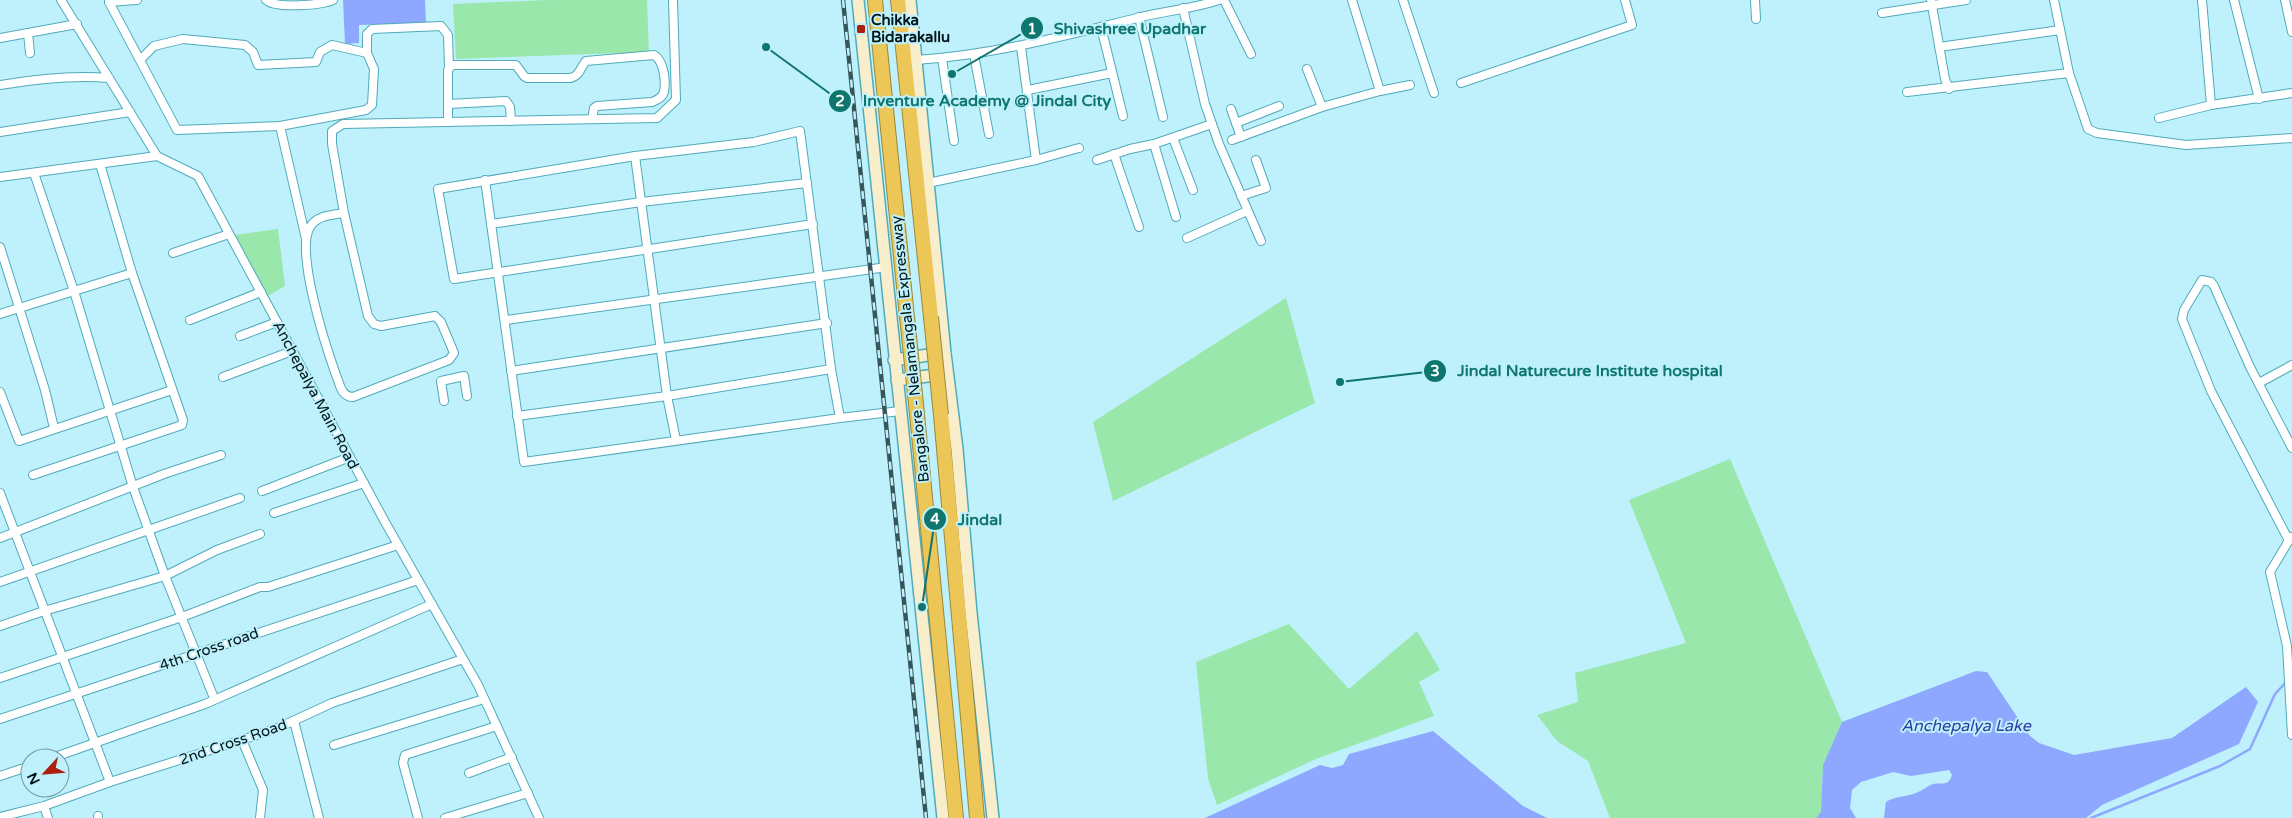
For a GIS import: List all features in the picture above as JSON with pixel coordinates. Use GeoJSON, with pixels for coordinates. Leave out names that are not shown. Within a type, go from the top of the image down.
{"type":"FeatureCollection","features":[{"type":"Feature","properties":{"kind":"highway","name":"Bangalore - Nelamangala Expressway"},"geometry":{"type":"LineString","coordinates":[[875,0],[956,818]]}},
{"type":"Feature","properties":{"kind":"highway","name":"Bangalore - Nelamangala Expressway"},"geometry":{"type":"LineString","coordinates":[[898,0],[941,415],[977,818]]}},
{"type":"Feature","properties":{"kind":"street"},"geometry":{"type":"LineString","coordinates":[[0,178],[157,156],[61,0]]}},
{"type":"Feature","properties":{"kind":"street"},"geometry":{"type":"LineString","coordinates":[[137,0],[109,1],[177,130],[280,126],[366,110],[372,104],[374,69],[367,53],[367,34],[372,29],[441,26],[448,35],[448,122]]}},
{"type":"Feature","properties":{"kind":"street"},"geometry":{"type":"LineString","coordinates":[[266,0],[269,3],[283,6],[332,0]]}},
{"type":"Feature","properties":{"kind":"street"},"geometry":{"type":"LineString","coordinates":[[280,126],[306,239],[311,290],[330,357],[343,393],[348,397],[353,397],[448,360],[454,353],[439,319],[431,316],[381,326],[374,324],[368,316],[344,212],[332,144],[332,131],[343,124],[657,118],[676,100],[673,0]]}},
{"type":"Feature","properties":{"kind":"street"},"geometry":{"type":"LineString","coordinates":[[858,0],[943,818]]}},
{"type":"Feature","properties":{"kind":"street"},"geometry":{"type":"LineString","coordinates":[[910,0],[993,818]]}},
{"type":"Feature","properties":{"kind":"street"},"geometry":{"type":"LineString","coordinates":[[916,60],[974,55],[1021,46],[1139,17],[1197,7],[1219,0]]}},
{"type":"Feature","properties":{"kind":"street"},"geometry":{"type":"LineString","coordinates":[[1224,0],[1251,54]]}},
{"type":"Feature","properties":{"kind":"street"},"geometry":{"type":"LineString","coordinates":[[1352,0],[1380,91]]}},
{"type":"Feature","properties":{"kind":"street"},"geometry":{"type":"LineString","coordinates":[[1403,0],[1434,93]]}},
{"type":"Feature","properties":{"kind":"street"},"geometry":{"type":"LineString","coordinates":[[1461,83],[1632,25],[1625,0]]}},
{"type":"Feature","properties":{"kind":"street"},"geometry":{"type":"LineString","coordinates":[[1755,0],[1756,19]]}},
{"type":"Feature","properties":{"kind":"street"},"geometry":{"type":"LineString","coordinates":[[1882,13],[1932,3],[1966,0]]}},
{"type":"Feature","properties":{"kind":"street"},"geometry":{"type":"LineString","coordinates":[[2054,0],[2069,74],[2088,129],[2096,133],[2186,145],[2292,138]]}},
{"type":"Feature","properties":{"kind":"street"},"geometry":{"type":"LineString","coordinates":[[2202,0],[2212,105]]}},
{"type":"Feature","properties":{"kind":"street"},"geometry":{"type":"LineString","coordinates":[[2234,0],[2259,99]]}},
{"type":"Feature","properties":{"kind":"street"},"geometry":{"type":"LineString","coordinates":[[2285,0],[2290,14],[2292,32]]}},
{"type":"Feature","properties":{"kind":"street"},"geometry":{"type":"LineString","coordinates":[[1932,3],[1948,89]]}},
{"type":"Feature","properties":{"kind":"street"},"geometry":{"type":"LineString","coordinates":[[1183,8],[1205,104],[1261,241]]}},
{"type":"Feature","properties":{"kind":"street"},"geometry":{"type":"LineString","coordinates":[[1139,17],[1163,117]]}},
{"type":"Feature","properties":{"kind":"street"},"geometry":{"type":"LineString","coordinates":[[0,38],[77,24]]}},
{"type":"Feature","properties":{"kind":"street"},"geometry":{"type":"LineString","coordinates":[[1101,27],[1123,116]]}},
{"type":"Feature","properties":{"kind":"street"},"geometry":{"type":"LineString","coordinates":[[1939,47],[2060,30]]}},
{"type":"Feature","properties":{"kind":"street"},"geometry":{"type":"LineString","coordinates":[[28,33],[30,53]]}},
{"type":"Feature","properties":{"kind":"street"},"geometry":{"type":"LineString","coordinates":[[140,60],[154,46],[184,39],[245,45],[253,52],[258,65],[316,62],[320,52],[332,45],[367,53]]}},
{"type":"Feature","properties":{"kind":"street"},"geometry":{"type":"LineString","coordinates":[[1021,46],[1036,160]]}},
{"type":"Feature","properties":{"kind":"street"},"geometry":{"type":"LineString","coordinates":[[449,67],[452,65],[516,65],[527,78],[570,78],[576,77],[586,61],[654,55],[659,58],[663,68],[664,92],[660,98],[652,102],[597,106],[594,108],[592,118]]}},
{"type":"Feature","properties":{"kind":"street"},"geometry":{"type":"LineString","coordinates":[[974,55],[988,134]]}},
{"type":"Feature","properties":{"kind":"street"},"geometry":{"type":"LineString","coordinates":[[942,58],[954,141]]}},
{"type":"Feature","properties":{"kind":"street"},"geometry":{"type":"LineString","coordinates":[[1308,69],[1322,108]]}},
{"type":"Feature","properties":{"kind":"street"},"geometry":{"type":"LineString","coordinates":[[1028,90],[1112,73]]}},
{"type":"Feature","properties":{"kind":"street"},"geometry":{"type":"LineString","coordinates":[[1907,92],[1948,89],[2069,74]]}},
{"type":"Feature","properties":{"kind":"street"},"geometry":{"type":"LineString","coordinates":[[0,85],[31,80],[87,76],[109,78]]}},
{"type":"Feature","properties":{"kind":"street"},"geometry":{"type":"LineString","coordinates":[[1232,140],[1322,108],[1410,84]]}},
{"type":"Feature","properties":{"kind":"street"},"geometry":{"type":"LineString","coordinates":[[2159,118],[2212,105],[2292,93]]}},
{"type":"Feature","properties":{"kind":"street"},"geometry":{"type":"LineString","coordinates":[[448,104],[506,101],[510,107],[511,121]]}},
{"type":"Feature","properties":{"kind":"street"},"geometry":{"type":"LineString","coordinates":[[1236,123],[1279,106]]}},
{"type":"Feature","properties":{"kind":"street"},"geometry":{"type":"LineString","coordinates":[[1231,109],[1241,136]]}},
{"type":"Feature","properties":{"kind":"street"},"geometry":{"type":"LineString","coordinates":[[0,132],[130,112]]}},
{"type":"Feature","properties":{"kind":"street"},"geometry":{"type":"LineString","coordinates":[[1097,160],[1154,144],[1212,124]]}},
{"type":"Feature","properties":{"kind":"street"},"geometry":{"type":"LineString","coordinates":[[813,224],[454,279],[438,189],[635,156],[754,142],[800,131],[827,323],[831,370],[840,418]]}},
{"type":"Feature","properties":{"kind":"street"},"geometry":{"type":"LineString","coordinates":[[1173,138],[1193,190]]}},
{"type":"Feature","properties":{"kind":"street"},"geometry":{"type":"LineString","coordinates":[[1154,144],[1176,216]]}},
{"type":"Feature","properties":{"kind":"street"},"geometry":{"type":"LineString","coordinates":[[928,183],[1036,160],[1080,148]]}},
{"type":"Feature","properties":{"kind":"street"},"geometry":{"type":"LineString","coordinates":[[1114,154],[1139,227]]}},
{"type":"Feature","properties":{"kind":"street","name":"Anchepalya Main Road"},"geometry":{"type":"LineString","coordinates":[[157,156],[198,176],[350,458],[463,659],[497,726],[539,818]]}},
{"type":"Feature","properties":{"kind":"street"},"geometry":{"type":"LineString","coordinates":[[635,156],[667,396],[676,440]]}},
{"type":"Feature","properties":{"kind":"street"},"geometry":{"type":"LineString","coordinates":[[1241,196],[1266,188],[1256,160]]}},
{"type":"Feature","properties":{"kind":"street"},"geometry":{"type":"LineString","coordinates":[[33,476],[182,426],[182,420],[132,273],[100,164]]}},
{"type":"Feature","properties":{"kind":"street"},"geometry":{"type":"LineString","coordinates":[[34,173],[112,410],[133,488],[165,576],[214,698]]}},
{"type":"Feature","properties":{"kind":"street"},"geometry":{"type":"LineString","coordinates":[[484,180],[506,320],[524,462],[900,411]]}},
{"type":"Feature","properties":{"kind":"street"},"geometry":{"type":"LineString","coordinates":[[491,224],[641,202],[807,183]]}},
{"type":"Feature","properties":{"kind":"street"},"geometry":{"type":"LineString","coordinates":[[1187,238],[1247,210]]}},
{"type":"Feature","properties":{"kind":"street"},"geometry":{"type":"LineString","coordinates":[[306,239],[311,226],[323,216],[344,212]]}},
{"type":"Feature","properties":{"kind":"street"},"geometry":{"type":"LineString","coordinates":[[173,253],[229,234]]}},
{"type":"Feature","properties":{"kind":"street"},"geometry":{"type":"LineString","coordinates":[[0,247],[45,390],[54,428]]}},
{"type":"Feature","properties":{"kind":"street"},"geometry":{"type":"LineString","coordinates":[[506,320],[886,267]]}},
{"type":"Feature","properties":{"kind":"street"},"geometry":{"type":"LineString","coordinates":[[0,314],[132,273]]}},
{"type":"Feature","properties":{"kind":"street"},"geometry":{"type":"LineString","coordinates":[[2292,448],[2259,383],[2214,286],[2211,282],[2202,280],[2184,310],[2182,319],[2211,391],[2290,538],[2270,572],[2287,646],[2292,736]]}},
{"type":"Feature","properties":{"kind":"street"},"geometry":{"type":"LineString","coordinates":[[190,320],[261,292]]}},
{"type":"Feature","properties":{"kind":"street"},"geometry":{"type":"LineString","coordinates":[[240,336],[277,322]]}},
{"type":"Feature","properties":{"kind":"street"},"geometry":{"type":"LineString","coordinates":[[511,371],[662,350],[827,323]]}},
{"type":"Feature","properties":{"kind":"street"},"geometry":{"type":"LineString","coordinates":[[223,377],[292,351]]}},
{"type":"Feature","properties":{"kind":"street"},"geometry":{"type":"LineString","coordinates":[[894,360],[945,353]]}},
{"type":"Feature","properties":{"kind":"street"},"geometry":{"type":"LineString","coordinates":[[435,365],[441,381],[444,401]]}},
{"type":"Feature","properties":{"kind":"street"},"geometry":{"type":"LineString","coordinates":[[2259,383],[2292,366]]}},
{"type":"Feature","properties":{"kind":"street"},"geometry":{"type":"LineString","coordinates":[[517,416],[667,396],[831,370]]}},
{"type":"Feature","properties":{"kind":"street"},"geometry":{"type":"LineString","coordinates":[[897,380],[948,374]]}},
{"type":"Feature","properties":{"kind":"street"},"geometry":{"type":"LineString","coordinates":[[441,381],[464,376],[468,396]]}},
{"type":"Feature","properties":{"kind":"street"},"geometry":{"type":"LineString","coordinates":[[0,392],[19,441],[172,390]]}},
{"type":"Feature","properties":{"kind":"street"},"geometry":{"type":"LineString","coordinates":[[0,538],[133,488],[164,474],[222,455]]}},
{"type":"Feature","properties":{"kind":"street"},"geometry":{"type":"LineString","coordinates":[[262,490],[350,458]]}},
{"type":"Feature","properties":{"kind":"street"},"geometry":{"type":"LineString","coordinates":[[274,514],[364,483]]}},
{"type":"Feature","properties":{"kind":"street"},"geometry":{"type":"LineString","coordinates":[[0,494],[75,696],[110,782]]}},
{"type":"Feature","properties":{"kind":"street"},"geometry":{"type":"LineString","coordinates":[[0,582],[148,528],[240,498]]}},
{"type":"Feature","properties":{"kind":"street"},"geometry":{"type":"LineString","coordinates":[[0,626],[44,611],[165,576],[216,550],[260,534]]}},
{"type":"Feature","properties":{"kind":"street"},"geometry":{"type":"LineString","coordinates":[[0,678],[182,616],[260,587],[268,587],[398,545]]}},
{"type":"Feature","properties":{"kind":"street","name":"4th Cross road"},"geometry":{"type":"LineString","coordinates":[[0,719],[75,696],[196,652],[418,580]]}},
{"type":"Feature","properties":{"kind":"street"},"geometry":{"type":"LineString","coordinates":[[70,752],[205,704],[214,698],[432,604]]}},
{"type":"Feature","properties":{"kind":"street","name":"2nd Cross Road"},"geometry":{"type":"LineString","coordinates":[[0,817],[44,806],[110,782],[242,740],[294,721],[332,702],[463,659]]}},
{"type":"Feature","properties":{"kind":"street"},"geometry":{"type":"LineString","coordinates":[[334,745],[484,699]]}},
{"type":"Feature","properties":{"kind":"street"},"geometry":{"type":"LineString","coordinates":[[294,721],[319,818]]}},
{"type":"Feature","properties":{"kind":"street"},"geometry":{"type":"LineString","coordinates":[[418,818],[403,762],[405,755],[497,726]]}},
{"type":"Feature","properties":{"kind":"street"},"geometry":{"type":"LineString","coordinates":[[242,740],[263,790],[260,818]]}},
{"type":"Feature","properties":{"kind":"street"},"geometry":{"type":"LineString","coordinates":[[469,773],[512,758]]}},
{"type":"Feature","properties":{"kind":"street"},"geometry":{"type":"LineString","coordinates":[[0,776],[20,769]]}},
{"type":"Feature","properties":{"kind":"street"},"geometry":{"type":"LineString","coordinates":[[445,818],[528,793]]}},
{"type":"Feature","properties":{"kind":"street"},"geometry":{"type":"LineString","coordinates":[[44,806],[48,818]]}},
{"type":"Feature","properties":{"kind":"green space"},"geometry":{"type":"Polygon","coordinates":[[[547,0],[647,0],[649,52],[456,59],[453,4],[547,0]]]}},
{"type":"Feature","properties":{"kind":"green space"},"geometry":{"type":"Polygon","coordinates":[[[278,229],[285,286],[268,296],[235,235],[278,229]]]}},
{"type":"Feature","properties":{"kind":"green space"},"geometry":{"type":"Polygon","coordinates":[[[1286,298],[1315,403],[1113,501],[1093,422],[1286,298]]]}},
{"type":"Feature","properties":{"kind":"green space"},"geometry":{"type":"Polygon","coordinates":[[[1730,459],[1842,722],[1823,765],[1821,812],[1816,818],[1610,818],[1588,761],[1557,741],[1537,715],[1578,702],[1575,673],[1686,643],[1629,500],[1730,459]]]}},
{"type":"Feature","properties":{"kind":"green space"},"geometry":{"type":"Polygon","coordinates":[[[1289,624],[1349,689],[1417,631],[1440,670],[1419,682],[1434,716],[1316,759],[1217,805],[1208,779],[1196,662],[1289,624]]]}},
{"type":"Feature","properties":{"kind":"water"},"geometry":{"type":"Polygon","coordinates":[[[343,0],[425,0],[426,23],[359,25],[359,43],[345,44],[343,0]]]}},
{"type":"Feature","properties":{"kind":"water","name":"Anchepalya Lake"},"geometry":{"type":"Polygon","coordinates":[[[1976,671],[1987,672],[2030,736],[2039,743],[2074,755],[2172,738],[2246,687],[2258,702],[2239,744],[2102,805],[2086,818],[1884,818],[1886,802],[1916,793],[1933,784],[1947,783],[1952,775],[1949,770],[1911,776],[1893,772],[1861,782],[1852,790],[1850,808],[1856,818],[1816,818],[1821,812],[1823,765],[1842,722],[1976,671]]]}},
{"type":"Feature","properties":{"kind":"water"},"geometry":{"type":"Polygon","coordinates":[[[1433,731],[1523,806],[1547,818],[1205,818],[1320,765],[1332,768],[1343,765],[1349,754],[1433,731]]]}},
{"type":"Feature","properties":{"kind":"waterway"},"geometry":{"type":"LineString","coordinates":[[2091,818],[2220,766],[2250,749],[2275,694],[2288,680]]}},
{"type":"Feature","properties":{"kind":"railway"},"geometry":{"type":"LineString","coordinates":[[843,0],[926,818]]}},
{"type":"Feature","properties":{"kind":"place","name":"Chikka Bidarakallu"},"geometry":{"type":"Point","coordinates":[861,29]}},
{"type":"Feature","properties":{"kind":"place","name":"Inventure Academy @ Jindal City"},"geometry":{"type":"Point","coordinates":[766,47]}},
{"type":"Feature","properties":{"kind":"place","name":"Shivashree Upadhar"},"geometry":{"type":"Point","coordinates":[952,74]}},
{"type":"Feature","properties":{"kind":"place","name":"Jindal Naturecure Institute hospital"},"geometry":{"type":"Point","coordinates":[1340,382]}},
{"type":"Feature","properties":{"kind":"place","name":"Jindal"},"geometry":{"type":"Point","coordinates":[922,607]}}]}
